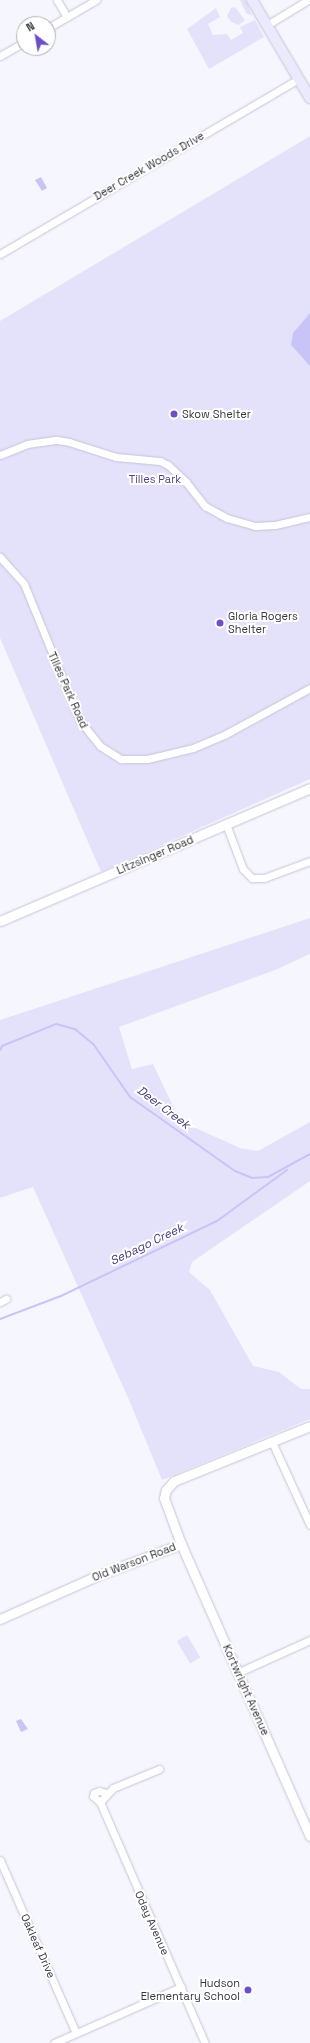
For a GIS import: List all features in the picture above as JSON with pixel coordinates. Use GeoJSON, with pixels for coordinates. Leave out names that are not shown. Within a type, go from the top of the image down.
{"type":"FeatureCollection","features":[{"type":"Feature","properties":{"kind":"main road"},"geometry":{"type":"LineString","coordinates":[[252,0],[310,98]]}},
{"type":"Feature","properties":{"kind":"street"},"geometry":{"type":"LineString","coordinates":[[57,0],[67,18]]}},
{"type":"Feature","properties":{"kind":"street"},"geometry":{"type":"LineString","coordinates":[[56,24],[96,0]]}},
{"type":"Feature","properties":{"kind":"street"},"geometry":{"type":"LineString","coordinates":[[267,26],[309,0]]}},
{"type":"Feature","properties":{"kind":"street"},"geometry":{"type":"LineString","coordinates":[[0,56],[16,47]]}},
{"type":"Feature","properties":{"kind":"street","name":"Deer Creek Woods Drive"},"geometry":{"type":"LineString","coordinates":[[0,254],[298,79]]}},
{"type":"Feature","properties":{"kind":"street"},"geometry":{"type":"LineString","coordinates":[[0,455],[27,444],[52,441],[69,442],[116,457],[160,461],[168,465],[186,482],[205,506],[227,518],[255,526],[275,525],[310,517]]}},
{"type":"Feature","properties":{"kind":"street","name":"Tilles Park Road"},"geometry":{"type":"LineString","coordinates":[[0,557],[24,584],[80,721],[100,746],[121,759],[147,760],[193,748],[226,734],[310,688]]}},
{"type":"Feature","properties":{"kind":"street","name":"Litzsinger Road"},"geometry":{"type":"LineString","coordinates":[[0,921],[310,788]]}},
{"type":"Feature","properties":{"kind":"street"},"geometry":{"type":"LineString","coordinates":[[226,824],[243,869],[251,881],[310,861]]}},
{"type":"Feature","properties":{"kind":"street","name":"Old Warson Road"},"geometry":{"type":"LineString","coordinates":[[0,1619],[99,1575],[181,1544],[164,1498],[169,1485],[310,1426]]}},
{"type":"Feature","properties":{"kind":"street"},"geometry":{"type":"LineString","coordinates":[[272,1442],[310,1525]]}},
{"type":"Feature","properties":{"kind":"street","name":"Kortwright Avenue"},"geometry":{"type":"LineString","coordinates":[[181,1544],[239,1672],[310,1836]]}},
{"type":"Feature","properties":{"kind":"street"},"geometry":{"type":"LineString","coordinates":[[239,1672],[310,1640]]}},
{"type":"Feature","properties":{"kind":"street","name":"Oday Avenue"},"geometry":{"type":"LineString","coordinates":[[159,1769],[106,1793],[100,1802],[205,2043]]}},
{"type":"Feature","properties":{"kind":"street","name":"Oakleaf Drive"},"geometry":{"type":"LineString","coordinates":[[0,1860],[76,2033]]}},
{"type":"Feature","properties":{"kind":"street"},"geometry":{"type":"LineString","coordinates":[[54,2043],[181,1987]]}},
{"type":"Feature","properties":{"kind":"green space"},"geometry":{"type":"Polygon","coordinates":[[[240,0],[246,0],[252,16],[246,13],[240,0]]]}},
{"type":"Feature","properties":{"kind":"green space"},"geometry":{"type":"Polygon","coordinates":[[[235,7],[245,20],[239,25],[231,22],[227,16],[231,8],[235,7]]]}},
{"type":"Feature","properties":{"kind":"green space"},"geometry":{"type":"Polygon","coordinates":[[[216,8],[220,17],[208,24],[213,35],[227,34],[231,40],[243,33],[240,27],[255,20],[264,37],[209,69],[187,29],[216,8]]]}},
{"type":"Feature","properties":{"kind":"green space","name":"Tilles Park"},"geometry":{"type":"Polygon","coordinates":[[[310,136],[310,779],[101,872],[0,638],[0,321],[310,136]]]}},
{"type":"Feature","properties":{"kind":"green space"},"geometry":{"type":"Polygon","coordinates":[[[310,918],[310,954],[275,970],[119,1027],[132,1069],[153,1064],[180,1121],[240,1148],[258,1151],[310,1122],[310,1181],[192,1262],[189,1272],[210,1290],[253,1366],[279,1372],[301,1389],[310,1389],[310,1419],[162,1480],[129,1400],[33,1187],[0,1198],[0,1020],[310,918]]]}},
{"type":"Feature","properties":{"kind":"green space"},"geometry":{"type":"Polygon","coordinates":[[[187,1635],[200,1657],[190,1663],[177,1641],[187,1635]]]}},
{"type":"Feature","properties":{"kind":"shaded area"},"geometry":{"type":"Polygon","coordinates":[[[41,177],[47,188],[42,191],[35,180],[41,177]]]}},
{"type":"Feature","properties":{"kind":"shaded area"},"geometry":{"type":"Polygon","coordinates":[[[310,313],[310,366],[291,345],[293,333],[310,313]]]}},
{"type":"Feature","properties":{"kind":"shaded area"},"geometry":{"type":"Polygon","coordinates":[[[21,1719],[28,1729],[21,1732],[16,1721],[21,1719]]]}},
{"type":"Feature","properties":{"kind":"waterway","name":"Deer Creek"},"geometry":{"type":"LineString","coordinates":[[0,1050],[2,1046],[56,1024],[75,1029],[94,1045],[130,1097],[235,1171],[252,1178],[268,1177],[310,1154]]}},
{"type":"Feature","properties":{"kind":"waterway","name":"Sebago Creek"},"geometry":{"type":"LineString","coordinates":[[0,1319],[61,1296],[217,1221],[287,1170]]}},
{"type":"Feature","properties":{"kind":"place","name":"Skow Shelter"},"geometry":{"type":"Point","coordinates":[174,414]}},
{"type":"Feature","properties":{"kind":"place","name":"Gloria Rogers Shelter"},"geometry":{"type":"Point","coordinates":[220,623]}},
{"type":"Feature","properties":{"kind":"place","name":"Hudson Elementary School"},"geometry":{"type":"Point","coordinates":[248,1990]}}]}
